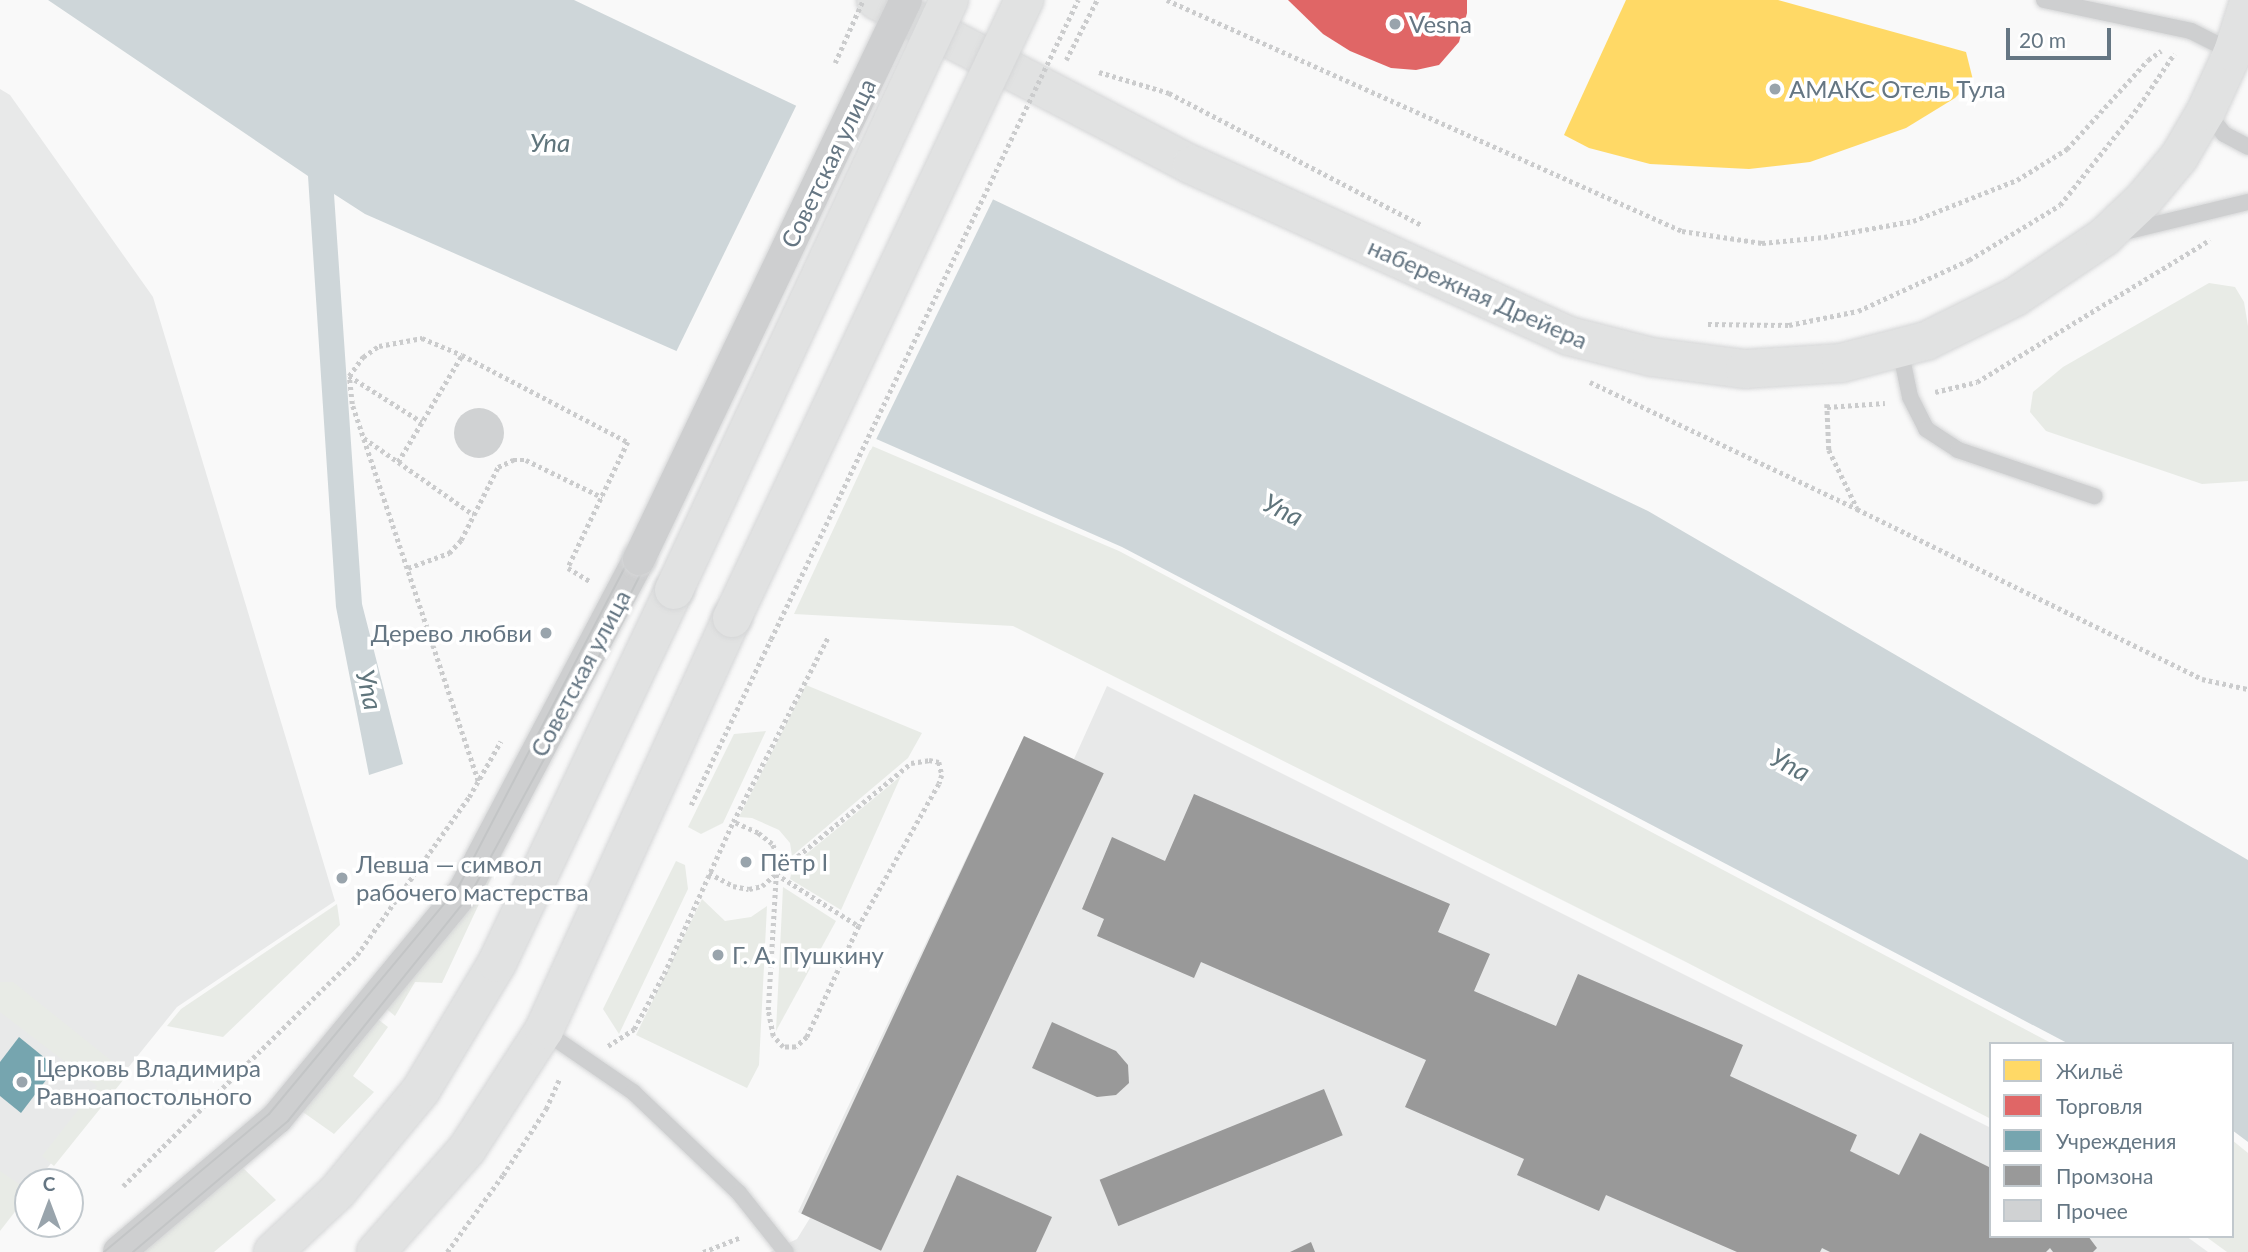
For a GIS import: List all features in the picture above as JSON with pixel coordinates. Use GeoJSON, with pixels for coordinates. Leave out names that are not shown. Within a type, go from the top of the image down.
{"type":"FeatureCollection","features":[{"type":"Feature","properties":{"kind":"main road","name":"набережная Дрейера"},"geometry":{"type":"LineString","coordinates":[[876,0],[1192,164],[1569,336],[1652,357],[1745,369],[1841,363],[1926,341],[2015,297],[2104,237],[2144,199],[2179,157],[2206,111],[2233,52],[2248,5]]}},
{"type":"Feature","properties":{"kind":"main road","name":"Советская улица"},"geometry":{"type":"LineString","coordinates":[[273,1252],[337,1192],[421,1090],[497,963],[949,0]]}},
{"type":"Feature","properties":{"kind":"main road"},"geometry":{"type":"LineString","coordinates":[[376,1252],[467,1149],[544,1030],[732,618],[1024,0]]}},
{"type":"Feature","properties":{"kind":"street","name":"Советская улица"},"geometry":{"type":"LineString","coordinates":[[119,1252],[277,1118],[464,891],[639,558],[906,0]]}},
{"type":"Feature","properties":{"kind":"lane"},"geometry":{"type":"LineString","coordinates":[[2044,0],[2190,31],[2233,52]]}},
{"type":"Feature","properties":{"kind":"lane"},"geometry":{"type":"LineString","coordinates":[[2206,111],[2224,134],[2248,147]]}},
{"type":"Feature","properties":{"kind":"lane"},"geometry":{"type":"LineString","coordinates":[[2104,237],[2248,202]]}},
{"type":"Feature","properties":{"kind":"lane"},"geometry":{"type":"LineString","coordinates":[[1900,349],[1910,397],[1926,429],[1958,450],[2094,496]]}},
{"type":"Feature","properties":{"kind":"lane"},"geometry":{"type":"LineString","coordinates":[[544,1030],[633,1092],[739,1193],[786,1252]]}},
{"type":"Feature","properties":{"kind":"path"},"geometry":{"type":"LineString","coordinates":[[771,639],[1078,0]]}},
{"type":"Feature","properties":{"kind":"path"},"geometry":{"type":"LineString","coordinates":[[1079,66],[1066,62],[1097,0]]}},
{"type":"Feature","properties":{"kind":"path"},"geometry":{"type":"LineString","coordinates":[[1167,0],[1682,231],[1762,243],[1824,237],[1913,221],[2018,180],[2067,149],[2148,60],[2190,31]]}},
{"type":"Feature","properties":{"kind":"path"},"geometry":{"type":"LineString","coordinates":[[1698,324],[1788,325],[1858,311],[1981,254],[2060,205],[2139,106],[2190,31]]}},
{"type":"Feature","properties":{"kind":"path"},"geometry":{"type":"LineString","coordinates":[[1091,69],[1169,93],[1427,228]]}},
{"type":"Feature","properties":{"kind":"path"},"geometry":{"type":"LineString","coordinates":[[1016,109],[1028,116]]}},
{"type":"Feature","properties":{"kind":"path"},"geometry":{"type":"LineString","coordinates":[[1827,407],[1880,404],[1977,382],[2186,252],[2223,234]]}},
{"type":"Feature","properties":{"kind":"path"},"geometry":{"type":"LineString","coordinates":[[478,781],[352,404],[349,376],[363,357],[379,346],[422,338],[462,355],[628,442],[568,568],[594,584]]}},
{"type":"Feature","properties":{"kind":"path"},"geometry":{"type":"LineString","coordinates":[[398,462],[462,355]]}},
{"type":"Feature","properties":{"kind":"path"},"geometry":{"type":"LineString","coordinates":[[1841,363],[1827,407],[1829,450],[1857,509]]}},
{"type":"Feature","properties":{"kind":"path"},"geometry":{"type":"LineString","coordinates":[[349,376],[422,422]]}},
{"type":"Feature","properties":{"kind":"path"},"geometry":{"type":"LineString","coordinates":[[1578,377],[1857,509],[2202,679],[2248,688]]}},
{"type":"Feature","properties":{"kind":"path"},"geometry":{"type":"LineString","coordinates":[[364,438],[474,515]]}},
{"type":"Feature","properties":{"kind":"path"},"geometry":{"type":"LineString","coordinates":[[408,568],[449,553],[461,540],[498,467],[513,460],[526,460],[601,496]]}},
{"type":"Feature","properties":{"kind":"path"},"geometry":{"type":"LineString","coordinates":[[447,1252],[503,1175],[546,1109],[564,1069],[587,1060],[634,1029],[664,974],[733,821],[828,637]]}},
{"type":"Feature","properties":{"kind":"path"},"geometry":{"type":"LineString","coordinates":[[709,873],[733,886],[748,889],[762,886],[776,874],[911,763],[939,762],[943,775],[859,926],[807,1037],[796,1047],[783,1046],[773,1036],[768,1010],[776,874],[780,861],[772,844],[758,833],[733,821]]}},
{"type":"Feature","properties":{"kind":"path"},"geometry":{"type":"LineString","coordinates":[[123,1186],[357,955],[469,797]]}},
{"type":"Feature","properties":{"kind":"path"},"geometry":{"type":"LineString","coordinates":[[776,874],[859,926]]}},
{"type":"Feature","properties":{"kind":"path"},"geometry":{"type":"LineString","coordinates":[[705,1251],[766,1227]]}},
{"type":"Feature","properties":{"kind":"shaded area"},"geometry":{"type":"Polygon","coordinates":[[[0,89],[10,95],[153,297],[335,901],[177,1007],[47,1168],[14,1168],[14,1210],[0,1227],[0,89]]]}},
{"type":"Feature","properties":{"kind":"shaded area"},"geometry":{"type":"Polygon","coordinates":[[[2209,283],[2235,287],[2244,302],[2248,326],[2248,481],[2202,484],[2046,431],[2030,412],[2033,392],[2063,367],[2209,283]]]}},
{"type":"Feature","properties":{"kind":"shaded area"},"geometry":{"type":"Polygon","coordinates":[[[872,446],[1119,551],[2049,1042],[1989,1042],[1989,1118],[1684,961],[1013,626],[794,614],[872,446]]]}},
{"type":"Feature","properties":{"kind":"shaded area"},"geometry":{"type":"Polygon","coordinates":[[[806,685],[922,733],[908,758],[792,856],[790,843],[779,830],[752,818],[739,817],[806,685]]]}},
{"type":"Feature","properties":{"kind":"shaded area"},"geometry":{"type":"Polygon","coordinates":[[[1107,686],[1989,1127],[1989,1238],[2189,1238],[2208,1252],[770,1252],[797,1239],[810,1218],[798,1212],[1024,736],[1074,759],[1107,686]]]}},
{"type":"Feature","properties":{"kind":"shaded area"},"geometry":{"type":"Polygon","coordinates":[[[766,731],[723,823],[701,834],[688,827],[734,734],[766,731]]]}},
{"type":"Feature","properties":{"kind":"shaded area"},"geometry":{"type":"Polygon","coordinates":[[[545,763],[442,983],[415,982],[395,1016],[383,1006],[545,763]]]}},
{"type":"Feature","properties":{"kind":"shaded area"},"geometry":{"type":"Polygon","coordinates":[[[901,776],[841,910],[790,879],[793,865],[901,776]]]}},
{"type":"Feature","properties":{"kind":"shaded area"},"geometry":{"type":"Polygon","coordinates":[[[676,861],[685,865],[688,889],[619,1034],[603,1009],[676,861]]]}},
{"type":"Feature","properties":{"kind":"shaded area"},"geometry":{"type":"Polygon","coordinates":[[[783,887],[836,921],[776,1031],[783,887]]]}},
{"type":"Feature","properties":{"kind":"shaded area"},"geometry":{"type":"Polygon","coordinates":[[[702,899],[725,921],[751,917],[767,906],[759,1065],[747,1088],[636,1035],[702,899]]]}},
{"type":"Feature","properties":{"kind":"shaded area"},"geometry":{"type":"Polygon","coordinates":[[[337,904],[340,925],[223,1037],[167,1026],[181,1009],[337,904]]]}},
{"type":"Feature","properties":{"kind":"shaded area"},"geometry":{"type":"Polygon","coordinates":[[[0,982],[13,982],[128,1074],[54,1166],[42,1156],[97,1086],[0,1012],[0,982]]]}},
{"type":"Feature","properties":{"kind":"shaded area"},"geometry":{"type":"Polygon","coordinates":[[[375,1017],[388,1027],[353,1076],[374,1092],[334,1134],[300,1110],[375,1017]]]}},
{"type":"Feature","properties":{"kind":"shaded area"},"geometry":{"type":"Polygon","coordinates":[[[2234,1142],[2248,1153],[2248,1252],[2227,1252],[2208,1238],[2234,1238],[2234,1142]]]}},
{"type":"Feature","properties":{"kind":"shaded area"},"geometry":{"type":"Polygon","coordinates":[[[240,1165],[276,1200],[214,1252],[138,1252],[240,1165]]]}},
{"type":"Feature","properties":{"kind":"shaded area"},"geometry":{"type":"Polygon","coordinates":[[[0,1171],[14,1180],[14,1213],[0,1231],[0,1171]]]}},
{"type":"Feature","properties":{"kind":"water","name":"Упа"},"geometry":{"type":"Polygon","coordinates":[[[48,0],[574,0],[1648,511],[2248,860],[2248,1142],[2234,1132],[2234,1042],[2065,1042],[1122,547],[365,214],[334,194],[362,604],[403,764],[369,775],[336,607],[308,176],[48,0]]]}},
{"type":"Feature","properties":{"kind":"pier"},"geometry":{"type":"Polygon","coordinates":[[[798,102],[994,198],[871,450],[675,355],[798,102]]]}},
{"type":"Feature","properties":{"kind":"building: Жильё","name":"АМАКС Отель Тула"},"geometry":{"type":"Polygon","coordinates":[[[1626,0],[1778,0],[1966,52],[1973,80],[1955,98],[1906,128],[1810,162],[1749,169],[1650,164],[1589,148],[1564,135],[1626,0]]]}},
{"type":"Feature","properties":{"kind":"building: Торговля"},"geometry":{"type":"Polygon","coordinates":[[[1288,0],[1467,0],[1467,13],[1459,42],[1439,65],[1416,70],[1391,68],[1350,51],[1323,34],[1288,0]]]}},
{"type":"Feature","properties":{"kind":"building: Учреждения","name":"Церковь Владимира Равноапостольного"},"geometry":{"type":"Polygon","coordinates":[[[19,1037],[56,1067],[21,1113],[0,1096],[0,1062],[19,1037]]]}},
{"type":"Feature","properties":{"kind":"building: Промзона"},"geometry":{"type":"Polygon","coordinates":[[[1024,736],[1104,773],[881,1251],[801,1214],[1024,736]]]}},
{"type":"Feature","properties":{"kind":"building: Промзона"},"geometry":{"type":"Polygon","coordinates":[[[1194,794],[1450,904],[1438,932],[1490,954],[1474,991],[1556,1026],[1578,974],[1743,1045],[1730,1076],[1857,1135],[1850,1151],[1899,1175],[1920,1133],[1989,1167],[1989,1238],[2090,1238],[2097,1248],[2093,1252],[2053,1252],[2050,1248],[2046,1252],[1830,1252],[1822,1248],[1820,1252],[1737,1252],[1606,1195],[1599,1211],[1517,1175],[1524,1159],[1405,1107],[1426,1060],[1201,962],[1194,978],[1097,936],[1104,919],[1082,909],[1112,837],[1165,861],[1194,794]]]}},
{"type":"Feature","properties":{"kind":"building: Промзона"},"geometry":{"type":"Polygon","coordinates":[[[1052,1022],[1116,1051],[1128,1065],[1129,1083],[1116,1095],[1097,1097],[1032,1068],[1052,1022]]]}},
{"type":"Feature","properties":{"kind":"building: Промзона"},"geometry":{"type":"Polygon","coordinates":[[[1324,1089],[1343,1135],[1118,1226],[1100,1180],[1324,1089]]]}},
{"type":"Feature","properties":{"kind":"building: Промзона"},"geometry":{"type":"Polygon","coordinates":[[[957,1175],[1052,1217],[1036,1252],[923,1252],[957,1175]]]}},
{"type":"Feature","properties":{"kind":"building: Промзона"},"geometry":{"type":"Polygon","coordinates":[[[1311,1242],[1315,1252],[1290,1252],[1311,1242]]]}},
{"type":"Feature","properties":{"kind":"building: Прочее"},"geometry":{"type":"Polygon","coordinates":[[[479,408],[497,415],[504,433],[497,451],[479,458],[461,451],[454,433],[461,415],[479,408]]]}},
{"type":"Feature","properties":{"kind":"tram line"},"geometry":{"type":"LineString","coordinates":[[104,1252],[269,1114],[459,886],[632,554],[898,0]]}},
{"type":"Feature","properties":{"kind":"tram line"},"geometry":{"type":"LineString","coordinates":[[133,1252],[288,1121],[470,895],[585,684],[647,561],[915,0]]}},
{"type":"Feature","properties":{"kind":"place","name":"Vesna"},"geometry":{"type":"Point","coordinates":[1395,24]}},
{"type":"Feature","properties":{"kind":"place","name":"АМАКС Отель Тула"},"geometry":{"type":"Point","coordinates":[1775,89]}},
{"type":"Feature","properties":{"kind":"place","name":"Дерево любви"},"geometry":{"type":"Point","coordinates":[546,633]}},
{"type":"Feature","properties":{"kind":"place","name":"Пётр I"},"geometry":{"type":"Point","coordinates":[746,862]}},
{"type":"Feature","properties":{"kind":"place","name":"Левша — символ рабочего мастерства"},"geometry":{"type":"Point","coordinates":[342,878]}},
{"type":"Feature","properties":{"kind":"place","name":"Г. А. Пушкину"},"geometry":{"type":"Point","coordinates":[718,955]}},
{"type":"Feature","properties":{"kind":"place","name":"Церковь Владимира Равноапостольного"},"geometry":{"type":"Point","coordinates":[22,1082]}}]}
